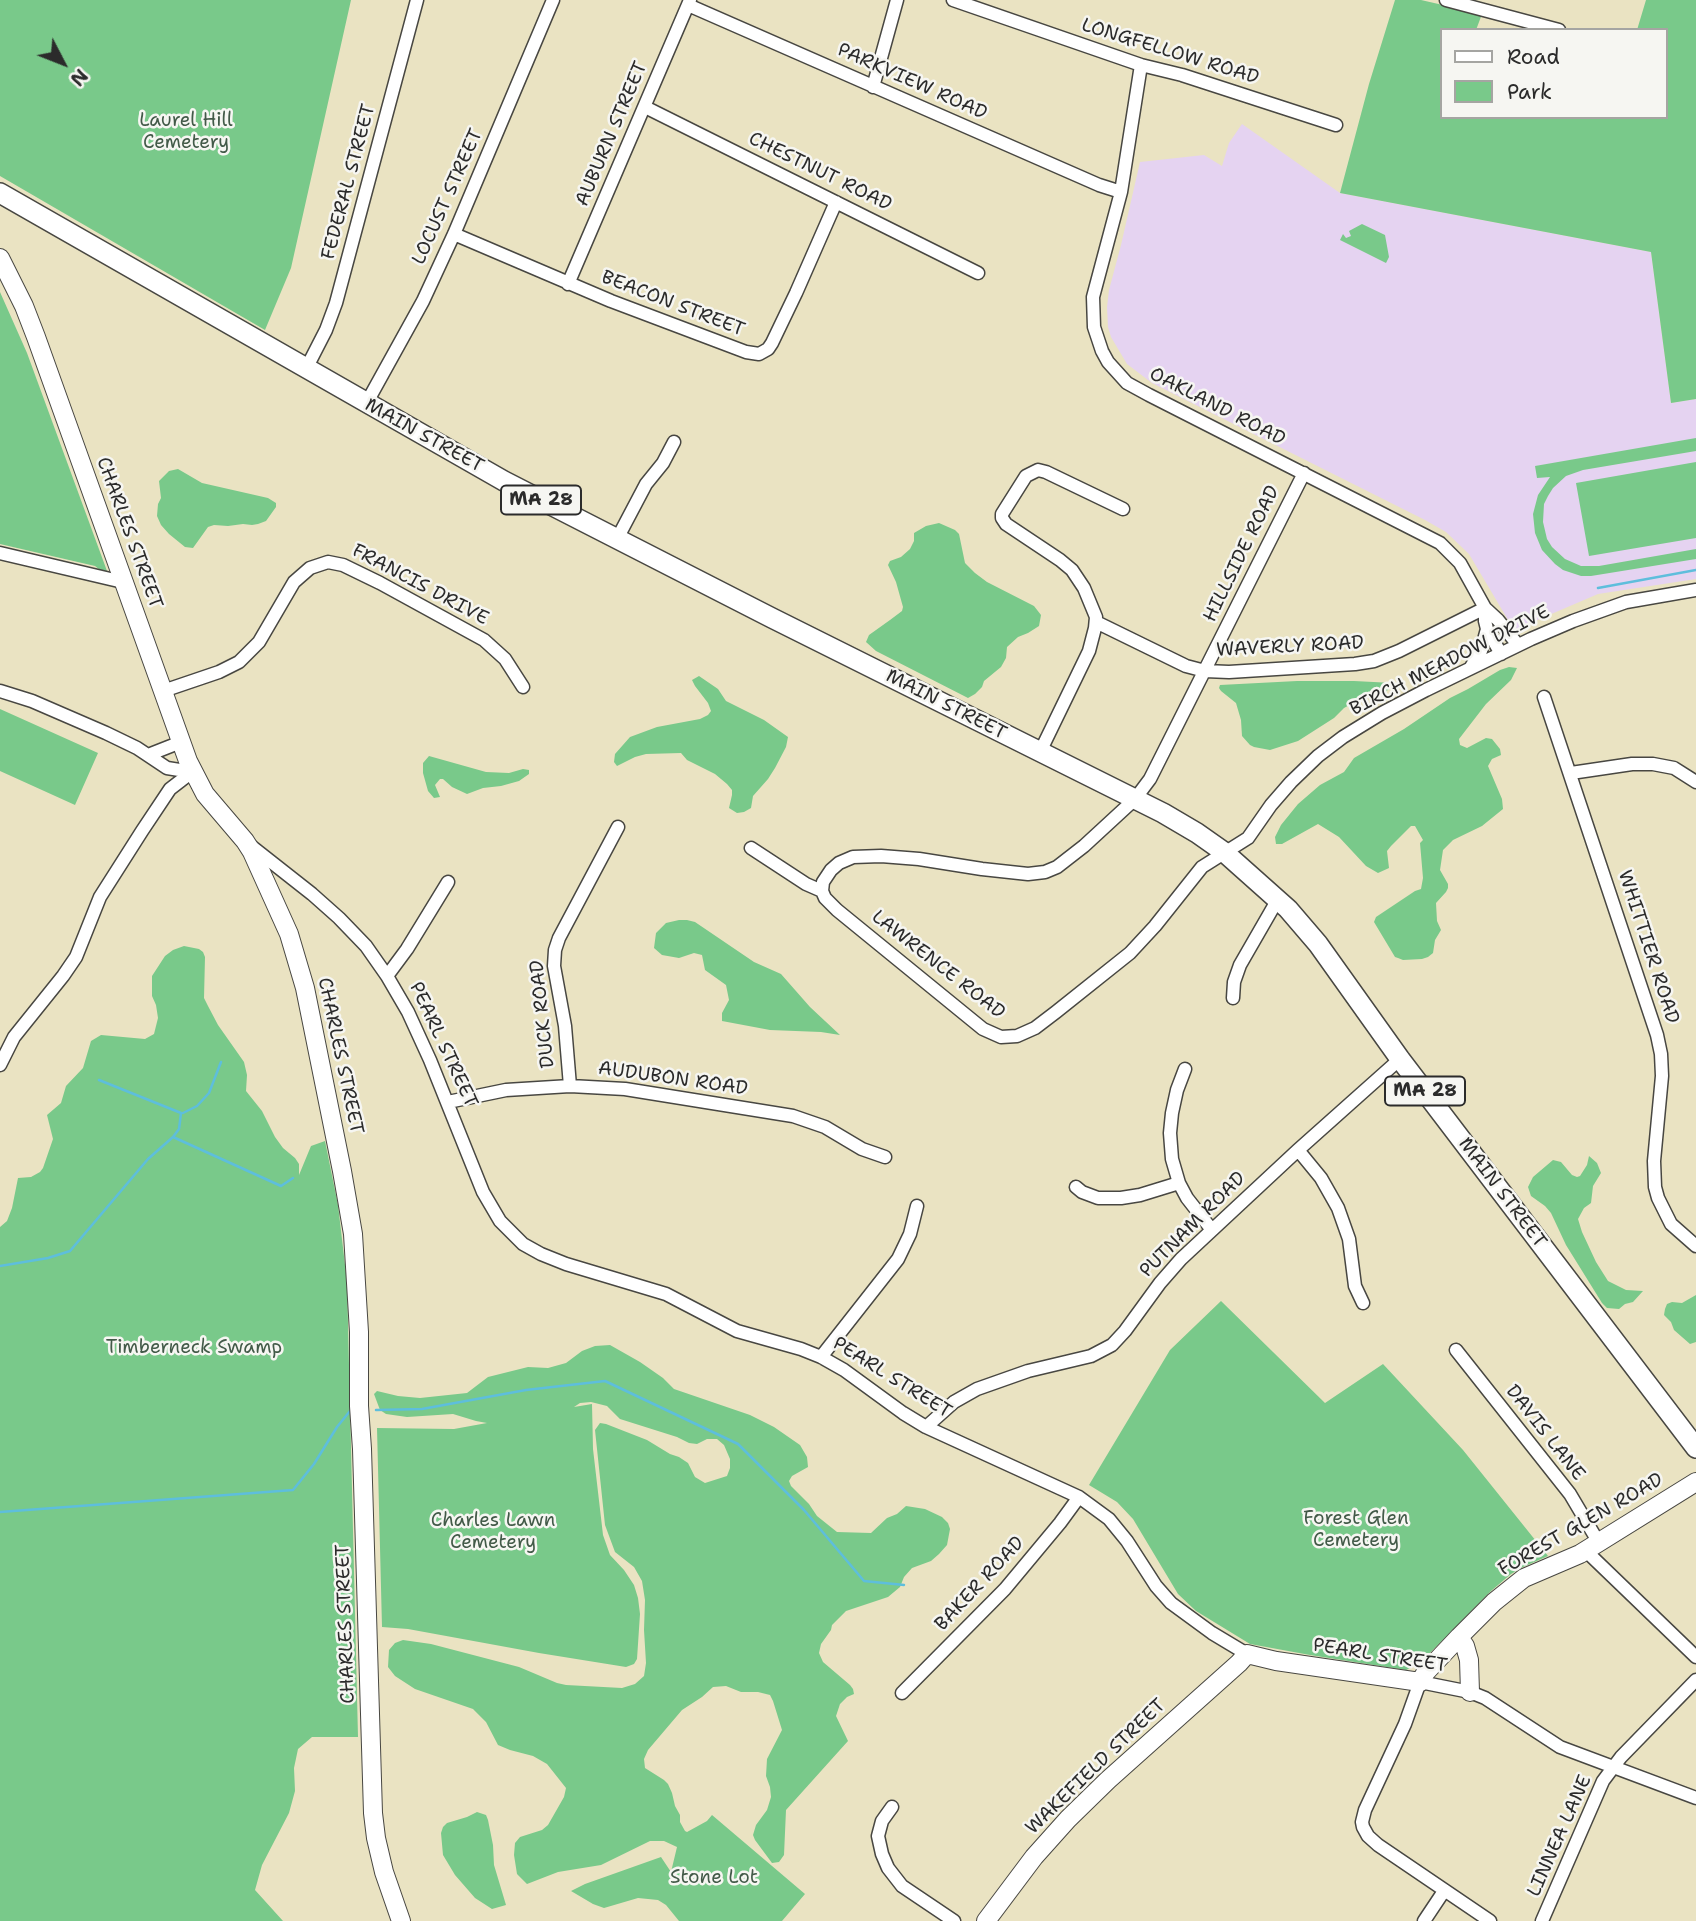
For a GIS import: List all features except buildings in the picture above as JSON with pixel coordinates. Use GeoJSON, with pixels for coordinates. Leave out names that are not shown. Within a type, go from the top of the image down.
{"type":"FeatureCollection","features":[{"type":"Feature","properties":{"kind":"main road","name":"MAIN STREET"},"geometry":{"type":"LineString","coordinates":[[0,193],[504,481],[1135,799],[1180,823],[1224,852],[1278,899],[1318,944],[1400,1059],[1696,1448]]}},
{"type":"Feature","properties":{"kind":"street","name":"FEDERAL STREET"},"geometry":{"type":"LineString","coordinates":[[306,369],[337,303],[417,0]]}},
{"type":"Feature","properties":{"kind":"street","name":"LOCUST STREET"},"geometry":{"type":"LineString","coordinates":[[366,404],[423,301],[553,0]]}},
{"type":"Feature","properties":{"kind":"street"},"geometry":{"type":"LineString","coordinates":[[873,87],[897,0]]}},
{"type":"Feature","properties":{"kind":"street","name":"LONGFELLOW ROAD"},"geometry":{"type":"LineString","coordinates":[[953,0],[1141,65],[1182,75],[1336,125]]}},
{"type":"Feature","properties":{"kind":"street"},"geometry":{"type":"LineString","coordinates":[[1447,0],[1552,28]]}},
{"type":"Feature","properties":{"kind":"street","name":"PARKVIEW ROAD"},"geometry":{"type":"LineString","coordinates":[[689,3],[1099,186],[1121,192]]}},
{"type":"Feature","properties":{"kind":"street","name":"AUBURN STREET"},"geometry":{"type":"LineString","coordinates":[[568,284],[689,3]]}},
{"type":"Feature","properties":{"kind":"street","name":"OAKLAND ROAD"},"geometry":{"type":"LineString","coordinates":[[1141,65],[1121,192],[1093,304],[1097,338],[1108,362],[1120,376],[1138,389],[1445,547],[1462,566],[1485,608],[1518,645]]}},
{"type":"Feature","properties":{"kind":"street","name":"CHESTNUT ROAD"},"geometry":{"type":"LineString","coordinates":[[645,107],[978,273]]}},
{"type":"Feature","properties":{"kind":"street","name":"BEACON STREET"},"geometry":{"type":"LineString","coordinates":[[454,234],[568,284],[746,352],[762,353],[770,346],[778,331],[836,202]]}},
{"type":"Feature","properties":{"kind":"street","name":"CHARLES STREET"},"geometry":{"type":"LineString","coordinates":[[0,258],[33,327],[192,772],[212,803],[245,841],[284,922],[300,965],[352,1227],[359,1332],[359,1406],[373,1814],[384,1872],[401,1921]]}},
{"type":"Feature","properties":{"kind":"street"},"geometry":{"type":"LineString","coordinates":[[617,539],[646,484],[663,463],[674,442]]}},
{"type":"Feature","properties":{"kind":"street"},"geometry":{"type":"LineString","coordinates":[[1040,752],[1089,651],[1096,622],[1089,598],[1072,570],[1006,524],[1002,514],[1024,478],[1033,471],[1046,472],[1123,509]]}},
{"type":"Feature","properties":{"kind":"street","name":"HILLSIDE ROAD"},"geometry":{"type":"LineString","coordinates":[[822,891],[824,879],[835,866],[846,859],[867,856],[919,859],[1021,874],[1045,872],[1079,851],[1135,799],[1150,779],[1304,473]]}},
{"type":"Feature","properties":{"kind":"street"},"geometry":{"type":"LineString","coordinates":[[0,553],[123,582]]}},
{"type":"Feature","properties":{"kind":"street","name":"FRANCIS DRIVE"},"geometry":{"type":"LineString","coordinates":[[163,691],[203,678],[239,662],[259,642],[294,582],[310,568],[328,562],[343,565],[380,583],[484,640],[505,659],[523,687]]}},
{"type":"Feature","properties":{"kind":"street","name":"BIRCH MEADOW DRIVE"},"geometry":{"type":"LineString","coordinates":[[1224,852],[1248,838],[1291,782],[1331,746],[1382,713],[1518,645],[1573,621],[1626,602],[1696,590]]}},
{"type":"Feature","properties":{"kind":"street","name":"OAKLAND ROAD"},"geometry":{"type":"LineString","coordinates":[[1485,608],[1485,621],[1501,654]]}},
{"type":"Feature","properties":{"kind":"street","name":"WAVERLY ROAD"},"geometry":{"type":"LineString","coordinates":[[1096,622],[1178,662],[1205,671],[1229,672],[1366,663],[1399,651],[1485,608]]}},
{"type":"Feature","properties":{"kind":"street"},"geometry":{"type":"LineString","coordinates":[[1468,670],[1481,651],[1488,629]]}},
{"type":"Feature","properties":{"kind":"street"},"geometry":{"type":"LineString","coordinates":[[0,691],[80,721],[132,745],[167,768],[192,772]]}},
{"type":"Feature","properties":{"kind":"street","name":"WHITTIER ROAD"},"geometry":{"type":"LineString","coordinates":[[1544,697],[1659,1044],[1662,1088],[1654,1161],[1658,1198],[1671,1223],[1696,1246]]}},
{"type":"Feature","properties":{"kind":"street"},"geometry":{"type":"LineString","coordinates":[[148,755],[181,743]]}},
{"type":"Feature","properties":{"kind":"street"},"geometry":{"type":"LineString","coordinates":[[1571,773],[1632,764],[1653,764],[1674,768],[1696,782]]}},
{"type":"Feature","properties":{"kind":"street"},"geometry":{"type":"LineString","coordinates":[[0,1065],[5,1043],[21,1028],[69,967],[82,944],[100,897],[142,831],[170,789],[192,772]]}},
{"type":"Feature","properties":{"kind":"street","name":"DUCK ROAD"},"geometry":{"type":"LineString","coordinates":[[570,1086],[565,1026],[554,966],[555,950],[618,827]]}},
{"type":"Feature","properties":{"kind":"street","name":"PEARL STREET"},"geometry":{"type":"LineString","coordinates":[[245,841],[339,918],[366,946],[387,976],[416,1028],[448,1102],[477,1180],[492,1209],[506,1228],[526,1246],[566,1264],[666,1294],[737,1331],[821,1357],[926,1427],[1079,1497],[1102,1512],[1119,1531],[1156,1586],[1171,1603],[1247,1654],[1470,1692],[1497,1704],[1560,1747],[1696,1798]]}},
{"type":"Feature","properties":{"kind":"street","name":"LAWRENCE ROAD"},"geometry":{"type":"LineString","coordinates":[[751,848],[806,884],[822,891],[837,910],[983,1029],[997,1036],[1014,1036],[1035,1028],[1120,962],[1155,926],[1202,867],[1224,852]]}},
{"type":"Feature","properties":{"kind":"street"},"geometry":{"type":"LineString","coordinates":[[387,976],[448,882]]}},
{"type":"Feature","properties":{"kind":"street"},"geometry":{"type":"LineString","coordinates":[[1233,998],[1234,982],[1240,965],[1278,899]]}},
{"type":"Feature","properties":{"kind":"street","name":"PUTNAM ROAD"},"geometry":{"type":"LineString","coordinates":[[926,1427],[954,1402],[977,1389],[1028,1371],[1091,1356],[1105,1349],[1125,1331],[1171,1270],[1298,1150],[1400,1059]]}},
{"type":"Feature","properties":{"kind":"street"},"geometry":{"type":"LineString","coordinates":[[1185,1069],[1174,1101],[1170,1133],[1172,1159],[1179,1183],[1212,1230]]}},
{"type":"Feature","properties":{"kind":"street","name":"AUDUBON ROAD"},"geometry":{"type":"LineString","coordinates":[[448,1102],[506,1090],[570,1086],[625,1089],[793,1116],[824,1127],[862,1149],[885,1157]]}},
{"type":"Feature","properties":{"kind":"street"},"geometry":{"type":"LineString","coordinates":[[1298,1150],[1326,1185],[1344,1223],[1351,1250],[1355,1286],[1363,1303]]}},
{"type":"Feature","properties":{"kind":"street"},"geometry":{"type":"LineString","coordinates":[[1076,1187],[1098,1198],[1121,1198],[1179,1183]]}},
{"type":"Feature","properties":{"kind":"street"},"geometry":{"type":"LineString","coordinates":[[821,1357],[898,1259],[910,1234],[917,1206]]}},
{"type":"Feature","properties":{"kind":"street","name":"DAVIS LANE"},"geometry":{"type":"LineString","coordinates":[[1456,1350],[1570,1494],[1593,1547],[1696,1657]]}},
{"type":"Feature","properties":{"kind":"street","name":"FOREST GLEN ROAD"},"geometry":{"type":"LineString","coordinates":[[1420,1682],[1459,1637],[1517,1582],[1593,1547],[1696,1482]]}},
{"type":"Feature","properties":{"kind":"street","name":"BAKER ROAD"},"geometry":{"type":"LineString","coordinates":[[902,1693],[1005,1589],[1079,1497]]}},
{"type":"Feature","properties":{"kind":"street"},"geometry":{"type":"LineString","coordinates":[[1459,1637],[1469,1660],[1470,1692]]}},
{"type":"Feature","properties":{"kind":"street","name":"WAKEFIELD STREET"},"geometry":{"type":"LineString","coordinates":[[986,1921],[1019,1875],[1068,1819],[1247,1654]]}},
{"type":"Feature","properties":{"kind":"street","name":"LINNEA LANE"},"geometry":{"type":"LineString","coordinates":[[1542,1921],[1597,1793],[1614,1767],[1696,1680]]}},
{"type":"Feature","properties":{"kind":"street"},"geometry":{"type":"LineString","coordinates":[[1420,1682],[1409,1716],[1367,1803],[1362,1822],[1365,1832],[1378,1845],[1490,1921]]}},
{"type":"Feature","properties":{"kind":"street"},"geometry":{"type":"LineString","coordinates":[[892,1807],[878,1836],[888,1868],[902,1886],[954,1921]]}},
{"type":"Feature","properties":{"kind":"street"},"geometry":{"type":"LineString","coordinates":[[1424,1921],[1444,1891]]}},
{"type":"Feature","properties":{"kind":"shaded area"},"geometry":{"type":"Polygon","coordinates":[[[1242,124],[1340,193],[1651,252],[1671,403],[1696,399],[1696,579],[1598,594],[1514,630],[1469,554],[1446,532],[1152,383],[1127,364],[1111,337],[1107,307],[1140,162],[1204,155],[1222,166],[1229,143],[1242,124]]]}},
{"type":"Feature","properties":{"kind":"green space","name":"Laurel Hill Cemetery"},"geometry":{"type":"Polygon","coordinates":[[[0,0],[351,0],[291,268],[265,330],[0,176],[0,0]]]}},
{"type":"Feature","properties":{"kind":"green space"},"geometry":{"type":"Polygon","coordinates":[[[1395,0],[1421,0],[1482,14],[1477,28],[1440,28],[1440,119],[1668,119],[1668,28],[1638,28],[1646,0],[1696,0],[1696,399],[1671,403],[1651,252],[1340,193],[1395,0]]]}},
{"type":"Feature","properties":{"kind":"green space"},"geometry":{"type":"Polygon","coordinates":[[[1362,224],[1385,235],[1389,257],[1386,263],[1340,240],[1343,234],[1346,238],[1351,236],[1349,231],[1362,224]]]}},
{"type":"Feature","properties":{"kind":"green space"},"geometry":{"type":"Polygon","coordinates":[[[0,292],[27,353],[107,571],[0,544],[0,292]]]}},
{"type":"Feature","properties":{"kind":"green space"},"geometry":{"type":"Polygon","coordinates":[[[1696,438],[1696,451],[1583,470],[1566,476],[1553,488],[1544,504],[1543,522],[1552,547],[1565,559],[1581,566],[1599,566],[1696,549],[1696,559],[1581,576],[1563,570],[1542,550],[1535,533],[1533,514],[1538,495],[1550,477],[1537,478],[1535,466],[1696,438]]]}},
{"type":"Feature","properties":{"kind":"green space"},"geometry":{"type":"Polygon","coordinates":[[[1696,462],[1696,538],[1589,556],[1576,483],[1696,462]]]}},
{"type":"Feature","properties":{"kind":"green space"},"geometry":{"type":"Polygon","coordinates":[[[178,469],[202,483],[268,498],[276,503],[276,507],[266,521],[258,524],[208,527],[193,548],[185,547],[169,534],[157,516],[161,498],[159,481],[169,471],[178,469]]]}},
{"type":"Feature","properties":{"kind":"green space"},"geometry":{"type":"Polygon","coordinates":[[[939,523],[959,534],[965,563],[975,573],[1034,606],[1041,615],[1039,626],[1018,637],[1007,647],[1006,658],[1001,667],[968,698],[876,651],[866,642],[869,635],[902,611],[896,582],[888,565],[890,561],[901,557],[910,549],[914,533],[939,523]]]}},
{"type":"Feature","properties":{"kind":"green space"},"geometry":{"type":"Polygon","coordinates":[[[1509,667],[1517,668],[1511,680],[1486,704],[1459,739],[1460,745],[1467,748],[1486,738],[1492,739],[1500,749],[1501,755],[1492,759],[1488,766],[1502,799],[1503,809],[1482,826],[1453,840],[1443,850],[1440,870],[1448,888],[1436,903],[1437,921],[1441,930],[1435,940],[1433,953],[1422,959],[1403,960],[1395,957],[1374,922],[1376,917],[1421,889],[1423,878],[1420,843],[1423,840],[1415,826],[1411,826],[1387,851],[1389,868],[1378,873],[1366,866],[1339,837],[1318,824],[1282,844],[1276,844],[1275,837],[1298,804],[1320,785],[1344,772],[1354,758],[1450,698],[1509,667]]]}},
{"type":"Feature","properties":{"kind":"green space"},"geometry":{"type":"Polygon","coordinates":[[[699,676],[718,689],[726,701],[764,720],[788,737],[775,768],[753,796],[751,808],[744,812],[737,813],[729,808],[732,790],[727,784],[715,774],[687,760],[681,753],[646,754],[617,766],[614,762],[615,754],[630,737],[657,727],[708,715],[711,711],[708,703],[692,680],[699,676]]]}},
{"type":"Feature","properties":{"kind":"green space"},"geometry":{"type":"Polygon","coordinates":[[[1297,681],[1393,683],[1384,693],[1364,697],[1344,708],[1334,718],[1298,741],[1270,750],[1250,745],[1242,736],[1236,703],[1221,691],[1220,685],[1297,681]]]}},
{"type":"Feature","properties":{"kind":"green space"},"geometry":{"type":"Polygon","coordinates":[[[0,709],[98,753],[75,805],[0,771],[0,709]]]}},
{"type":"Feature","properties":{"kind":"green space"},"geometry":{"type":"Polygon","coordinates":[[[429,756],[486,772],[509,773],[523,769],[529,770],[529,774],[519,781],[467,794],[440,779],[435,785],[440,797],[434,798],[428,791],[423,773],[423,763],[429,756]]]}},
{"type":"Feature","properties":{"kind":"green space"},"geometry":{"type":"Polygon","coordinates":[[[679,920],[695,922],[754,962],[781,974],[840,1035],[770,1030],[722,1021],[722,1013],[729,1000],[726,985],[705,970],[702,955],[694,953],[679,958],[662,955],[654,948],[656,933],[666,923],[679,920]]]}},
{"type":"Feature","properties":{"kind":"green space","name":"Timberneck Swamp"},"geometry":{"type":"Polygon","coordinates":[[[184,946],[203,952],[204,998],[218,1025],[244,1062],[246,1091],[262,1111],[275,1137],[299,1164],[299,1175],[311,1146],[325,1141],[338,1205],[347,1282],[358,1737],[312,1737],[298,1749],[294,1768],[295,1791],[289,1813],[262,1865],[255,1890],[283,1921],[0,1921],[0,1227],[7,1221],[12,1208],[18,1178],[31,1177],[43,1168],[53,1139],[47,1115],[61,1103],[66,1086],[83,1068],[91,1041],[101,1035],[145,1039],[154,1034],[158,1018],[152,996],[152,976],[165,956],[184,946]]]}},
{"type":"Feature","properties":{"kind":"green space"},"geometry":{"type":"Polygon","coordinates":[[[1589,1156],[1597,1163],[1601,1173],[1593,1186],[1591,1203],[1584,1208],[1578,1219],[1582,1232],[1608,1281],[1626,1290],[1643,1291],[1633,1302],[1619,1309],[1607,1308],[1602,1303],[1566,1245],[1551,1213],[1531,1196],[1528,1187],[1533,1177],[1553,1160],[1561,1162],[1572,1175],[1580,1176],[1589,1156]]]}},
{"type":"Feature","properties":{"kind":"green space"},"geometry":{"type":"Polygon","coordinates":[[[1696,1295],[1696,1342],[1690,1344],[1674,1330],[1664,1315],[1667,1304],[1682,1303],[1696,1295]]]}},
{"type":"Feature","properties":{"kind":"green space","name":"Forest Glen Cemetery"},"geometry":{"type":"Polygon","coordinates":[[[1221,1301],[1325,1403],[1383,1364],[1463,1450],[1548,1556],[1511,1574],[1419,1664],[1406,1670],[1250,1644],[1196,1611],[1178,1594],[1133,1519],[1117,1502],[1089,1485],[1170,1350],[1221,1301]]]}},
{"type":"Feature","properties":{"kind":"green space"},"geometry":{"type":"Polygon","coordinates":[[[610,1345],[640,1362],[674,1389],[750,1415],[800,1445],[807,1457],[808,1467],[792,1476],[789,1481],[791,1486],[817,1516],[837,1532],[871,1533],[887,1518],[906,1506],[925,1509],[942,1517],[950,1529],[947,1545],[939,1554],[931,1561],[912,1568],[900,1587],[888,1597],[846,1611],[832,1625],[821,1644],[819,1653],[823,1662],[853,1689],[854,1694],[840,1704],[836,1716],[848,1741],[786,1810],[784,1855],[779,1862],[772,1863],[753,1835],[771,1797],[766,1776],[767,1759],[782,1730],[770,1695],[741,1692],[726,1686],[713,1687],[682,1710],[648,1750],[644,1759],[645,1768],[668,1784],[685,1831],[707,1821],[712,1815],[805,1894],[782,1921],[679,1921],[666,1905],[658,1900],[638,1898],[604,1908],[571,1891],[661,1857],[671,1872],[677,1847],[664,1841],[650,1841],[601,1865],[558,1872],[527,1884],[517,1874],[515,1843],[520,1837],[542,1830],[548,1825],[564,1797],[566,1788],[547,1764],[533,1756],[498,1745],[486,1722],[473,1709],[415,1689],[395,1676],[388,1667],[389,1650],[395,1643],[403,1640],[431,1644],[519,1667],[566,1685],[622,1688],[635,1684],[644,1676],[645,1600],[642,1581],[634,1567],[615,1552],[605,1525],[595,1430],[600,1423],[606,1424],[647,1440],[688,1463],[695,1477],[705,1483],[727,1476],[730,1459],[724,1445],[717,1439],[707,1439],[697,1444],[689,1443],[620,1419],[607,1406],[591,1402],[580,1403],[574,1407],[592,1404],[593,1449],[603,1535],[610,1555],[634,1585],[638,1598],[640,1614],[637,1659],[634,1664],[626,1667],[408,1629],[382,1627],[377,1428],[454,1429],[487,1423],[453,1414],[407,1417],[386,1414],[380,1410],[374,1394],[377,1391],[420,1398],[467,1393],[488,1377],[528,1367],[548,1368],[566,1363],[582,1351],[595,1346],[610,1345]]]}},
{"type":"Feature","properties":{"kind":"green space"},"geometry":{"type":"Polygon","coordinates":[[[477,1812],[486,1815],[488,1820],[494,1865],[506,1905],[492,1909],[475,1898],[455,1875],[443,1855],[443,1827],[477,1812]]]}},
{"type":"Feature","properties":{"kind":"waterway"},"geometry":{"type":"LineString","coordinates":[[1598,588],[1696,570]]}},
{"type":"Feature","properties":{"kind":"waterway"},"geometry":{"type":"LineString","coordinates":[[183,1113],[197,1106],[209,1093],[221,1062]]}},
{"type":"Feature","properties":{"kind":"waterway"},"geometry":{"type":"LineString","coordinates":[[99,1080],[181,1113],[179,1129],[173,1137]]}},
{"type":"Feature","properties":{"kind":"waterway"},"geometry":{"type":"LineString","coordinates":[[0,1266],[48,1258],[70,1251],[148,1159],[173,1137],[281,1186],[293,1178]]}},
{"type":"Feature","properties":{"kind":"waterway"},"geometry":{"type":"LineString","coordinates":[[376,1410],[422,1409],[526,1390],[605,1381],[738,1444],[804,1510],[864,1581],[904,1585]]}},
{"type":"Feature","properties":{"kind":"waterway"},"geometry":{"type":"LineString","coordinates":[[0,1512],[293,1490],[350,1411]]}},
{"type":"Feature","properties":{"kind":"park label","name":"Charles Lawn Cemetery"},"geometry":{"type":"Point","coordinates":[493,1532]}},
{"type":"Feature","properties":{"kind":"park label","name":"Stone Lot"},"geometry":{"type":"Point","coordinates":[714,1878]}}]}
